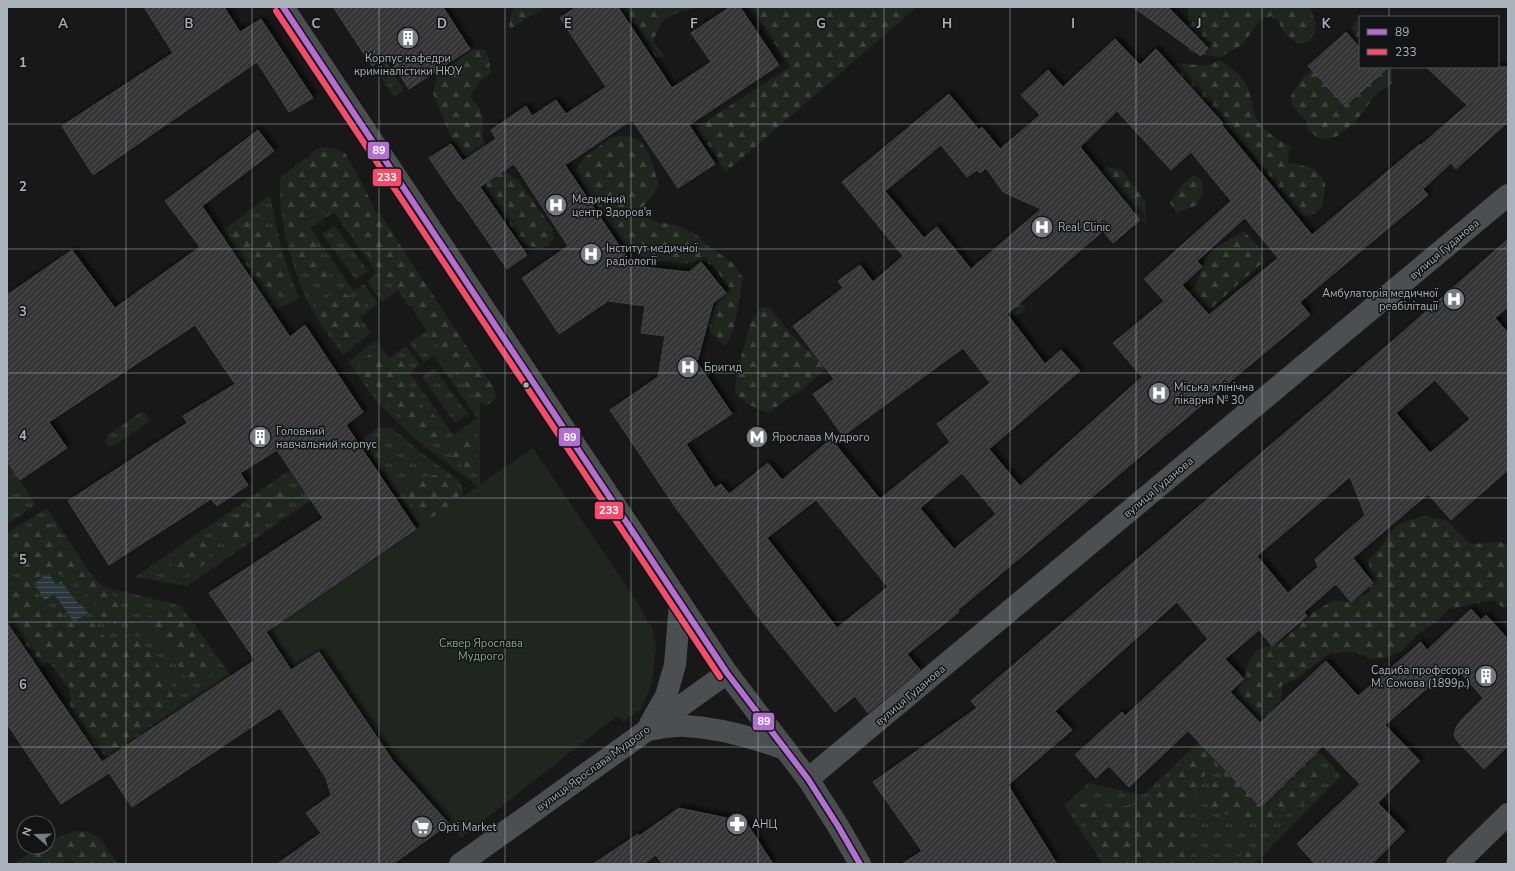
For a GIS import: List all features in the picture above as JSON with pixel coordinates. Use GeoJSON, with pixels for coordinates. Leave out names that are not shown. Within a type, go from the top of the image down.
{"type":"FeatureCollection","features":[{"type":"Feature","properties":{"kind":"main road"},"geometry":{"type":"LineString","coordinates":[[282,7],[727,673],[808,780],[838,826],[860,864]]}},
{"type":"Feature","properties":{"kind":"street","name":"вулиця Гуданова"},"geometry":{"type":"LineString","coordinates":[[808,780],[1508,195]]}},
{"type":"Feature","properties":{"kind":"street"},"geometry":{"type":"LineString","coordinates":[[646,730],[666,696],[676,665],[680,603]]}},
{"type":"Feature","properties":{"kind":"street","name":"вулиця Ярослава Мудрого"},"geometry":{"type":"LineString","coordinates":[[460,864],[727,673]]}},
{"type":"Feature","properties":{"kind":"street"},"geometry":{"type":"LineString","coordinates":[[646,730],[684,726],[722,730],[749,736],[785,749]]}},
{"type":"Feature","properties":{"kind":"street"},"geometry":{"type":"LineString","coordinates":[[1457,864],[1508,814]]}},
{"type":"Feature","properties":{"kind":"green space"},"geometry":{"type":"Polygon","coordinates":[[[514,7],[545,7],[509,30],[510,18],[514,7]]]}},
{"type":"Feature","properties":{"kind":"green space"},"geometry":{"type":"Polygon","coordinates":[[[618,7],[698,7],[676,13],[661,22],[653,41],[665,56],[656,58],[639,29],[618,7]]]}},
{"type":"Feature","properties":{"kind":"green space"},"geometry":{"type":"Polygon","coordinates":[[[752,7],[917,7],[726,172],[696,128],[790,67],[752,7]]]}},
{"type":"Feature","properties":{"kind":"green space"},"geometry":{"type":"Polygon","coordinates":[[[1188,7],[1310,7],[1316,26],[1310,41],[1298,44],[1283,32],[1279,22],[1271,16],[1261,19],[1242,45],[1220,57],[1188,52],[1188,7]]]}},
{"type":"Feature","properties":{"kind":"green space"},"geometry":{"type":"Polygon","coordinates":[[[1358,19],[1359,68],[1392,68],[1392,83],[1376,94],[1356,121],[1338,136],[1321,140],[1308,130],[1306,121],[1292,106],[1291,96],[1303,77],[1325,62],[1358,19]]]}},
{"type":"Feature","properties":{"kind":"green space"},"geometry":{"type":"Polygon","coordinates":[[[472,49],[485,50],[488,56],[491,73],[479,82],[470,96],[480,110],[483,118],[482,136],[491,157],[508,174],[518,180],[552,228],[554,237],[548,246],[540,248],[523,245],[451,137],[433,94],[437,77],[472,49]]]}},
{"type":"Feature","properties":{"kind":"green space"},"geometry":{"type":"Polygon","coordinates":[[[1219,60],[1237,73],[1244,81],[1249,91],[1256,117],[1263,128],[1290,146],[1288,162],[1315,169],[1325,183],[1322,206],[1316,212],[1304,216],[1291,205],[1261,165],[1207,102],[1192,89],[1165,71],[1178,63],[1208,66],[1219,60]]]}},
{"type":"Feature","properties":{"kind":"green space"},"geometry":{"type":"Polygon","coordinates":[[[386,61],[404,90],[394,97],[375,69],[386,61]]]}},
{"type":"Feature","properties":{"kind":"green space"},"geometry":{"type":"Polygon","coordinates":[[[625,136],[637,139],[646,149],[659,185],[644,206],[642,215],[657,222],[676,225],[695,234],[708,246],[733,263],[743,278],[735,323],[729,340],[725,346],[710,332],[709,318],[716,304],[730,289],[712,265],[699,260],[684,264],[671,261],[652,261],[626,248],[581,182],[576,170],[585,157],[612,137],[625,136]]]}},
{"type":"Feature","properties":{"kind":"green space"},"geometry":{"type":"Polygon","coordinates":[[[325,147],[333,148],[345,153],[363,185],[375,211],[380,214],[495,390],[496,396],[492,402],[486,405],[475,399],[469,392],[432,338],[429,329],[416,311],[399,288],[378,269],[337,211],[331,209],[319,215],[313,220],[307,232],[325,259],[329,271],[329,278],[321,280],[315,278],[305,265],[300,262],[293,251],[282,191],[282,180],[301,166],[314,151],[325,147]]]}},
{"type":"Feature","properties":{"kind":"green space"},"geometry":{"type":"Polygon","coordinates":[[[306,158],[413,303],[409,306],[398,290],[382,302],[367,281],[377,273],[334,212],[310,228],[354,291],[364,284],[378,304],[360,317],[371,333],[343,355],[322,327],[308,303],[289,250],[281,212],[280,178],[306,158]]]}},
{"type":"Feature","properties":{"kind":"green space"},"geometry":{"type":"Polygon","coordinates":[[[1106,167],[1121,169],[1145,201],[1146,224],[1137,216],[1102,174],[1106,167]]]}},
{"type":"Feature","properties":{"kind":"green space"},"geometry":{"type":"Polygon","coordinates":[[[1194,175],[1202,181],[1203,192],[1197,205],[1177,213],[1170,203],[1186,181],[1194,175]]]}},
{"type":"Feature","properties":{"kind":"green space"},"geometry":{"type":"Polygon","coordinates":[[[270,195],[282,252],[299,298],[273,311],[220,233],[270,195]]]}},
{"type":"Feature","properties":{"kind":"green space"},"geometry":{"type":"Polygon","coordinates":[[[256,220],[264,222],[270,230],[282,272],[290,292],[284,295],[275,294],[267,284],[253,273],[238,255],[232,233],[243,224],[256,220]]]}},
{"type":"Feature","properties":{"kind":"green space"},"geometry":{"type":"Polygon","coordinates":[[[334,225],[368,271],[356,280],[322,234],[334,225]]]}},
{"type":"Feature","properties":{"kind":"green space"},"geometry":{"type":"Polygon","coordinates":[[[1244,231],[1260,249],[1263,262],[1208,311],[1192,320],[1176,297],[1196,287],[1204,261],[1213,250],[1225,241],[1244,231]]]}},
{"type":"Feature","properties":{"kind":"green space"},"geometry":{"type":"Polygon","coordinates":[[[342,292],[351,297],[358,296],[366,301],[359,319],[365,331],[356,342],[345,347],[342,347],[338,340],[333,337],[315,307],[316,302],[322,297],[342,292]]]}},
{"type":"Feature","properties":{"kind":"green space"},"geometry":{"type":"Polygon","coordinates":[[[996,299],[1022,301],[1025,310],[1015,317],[996,299]]]}},
{"type":"Feature","properties":{"kind":"green space"},"geometry":{"type":"Polygon","coordinates":[[[761,307],[770,308],[791,334],[807,350],[844,341],[829,367],[801,390],[768,413],[745,403],[735,392],[736,374],[751,322],[761,307]]]}},
{"type":"Feature","properties":{"kind":"green space"},"geometry":{"type":"Polygon","coordinates":[[[416,308],[480,394],[480,488],[419,442],[379,405],[348,362],[376,340],[389,358],[406,346],[420,365],[410,373],[453,435],[477,418],[434,356],[424,362],[409,343],[427,331],[413,310],[416,308]]]}},
{"type":"Feature","properties":{"kind":"green space"},"geometry":{"type":"Polygon","coordinates":[[[371,354],[377,354],[389,359],[397,357],[402,358],[407,379],[414,393],[422,406],[438,420],[442,433],[439,438],[433,441],[420,437],[414,433],[399,413],[384,403],[375,394],[359,371],[359,365],[364,358],[371,354]]]}},
{"type":"Feature","properties":{"kind":"green space"},"geometry":{"type":"Polygon","coordinates":[[[434,368],[468,414],[455,423],[422,377],[434,368]]]}},
{"type":"Feature","properties":{"kind":"green space"},"geometry":{"type":"Polygon","coordinates":[[[141,412],[146,414],[149,419],[148,422],[115,445],[111,447],[108,446],[105,442],[108,435],[141,412]]]}},
{"type":"Feature","properties":{"kind":"green space"},"geometry":{"type":"Polygon","coordinates":[[[378,427],[392,428],[415,448],[458,480],[462,487],[463,494],[457,504],[422,529],[361,441],[378,427]]]}},
{"type":"Feature","properties":{"kind":"green space"},"geometry":{"type":"Polygon","coordinates":[[[472,433],[477,437],[475,468],[472,469],[462,466],[452,457],[454,441],[458,436],[472,433]]]}},
{"type":"Feature","properties":{"kind":"green space","name":"Сквер Ярослава Мудрого"},"geometry":{"type":"Polygon","coordinates":[[[533,448],[635,599],[652,628],[656,645],[652,683],[641,709],[623,722],[617,716],[461,838],[383,747],[322,656],[290,678],[259,637],[533,448]]]}},
{"type":"Feature","properties":{"kind":"green space"},"geometry":{"type":"Polygon","coordinates":[[[7,461],[36,505],[7,524],[7,461]]]}},
{"type":"Feature","properties":{"kind":"green space"},"geometry":{"type":"Polygon","coordinates":[[[290,470],[311,500],[187,586],[135,577],[290,470]]]}},
{"type":"Feature","properties":{"kind":"green space"},"geometry":{"type":"Polygon","coordinates":[[[435,475],[450,481],[454,485],[458,493],[457,498],[454,504],[449,508],[430,518],[421,520],[403,487],[412,479],[435,475]]]}},
{"type":"Feature","properties":{"kind":"green space"},"geometry":{"type":"Polygon","coordinates":[[[7,476],[11,484],[12,499],[10,509],[7,512],[7,476]]]}},
{"type":"Feature","properties":{"kind":"green space"},"geometry":{"type":"Polygon","coordinates":[[[282,486],[290,489],[294,497],[290,503],[237,543],[229,544],[224,541],[216,528],[273,489],[282,486]]]}},
{"type":"Feature","properties":{"kind":"green space"},"geometry":{"type":"Polygon","coordinates":[[[47,508],[99,586],[180,605],[231,676],[102,762],[64,706],[76,699],[49,661],[38,668],[7,622],[7,533],[47,508]]]}},
{"type":"Feature","properties":{"kind":"green space"},"geometry":{"type":"Polygon","coordinates":[[[1424,516],[1446,520],[1470,544],[1500,542],[1508,545],[1508,605],[1503,608],[1493,600],[1449,609],[1437,621],[1418,634],[1403,650],[1388,657],[1372,660],[1356,652],[1330,653],[1296,679],[1282,685],[1281,703],[1306,737],[1319,769],[1320,786],[1312,797],[1281,818],[1247,820],[1230,816],[1204,803],[1212,784],[1226,777],[1219,771],[1209,756],[1210,741],[1228,701],[1238,692],[1248,663],[1257,650],[1281,642],[1314,612],[1334,600],[1347,602],[1370,592],[1369,560],[1381,547],[1396,525],[1424,516]]]}},
{"type":"Feature","properties":{"kind":"green space"},"geometry":{"type":"Polygon","coordinates":[[[43,521],[51,526],[63,538],[83,568],[114,596],[118,605],[122,623],[111,624],[100,615],[93,602],[75,581],[52,571],[46,572],[33,580],[38,597],[47,607],[56,608],[69,622],[78,624],[89,619],[107,638],[118,639],[132,634],[141,639],[180,701],[173,708],[112,751],[101,754],[74,718],[71,706],[69,682],[55,665],[33,656],[13,623],[7,608],[7,591],[22,583],[19,571],[7,570],[7,539],[43,521]]]}},
{"type":"Feature","properties":{"kind":"green space"},"geometry":{"type":"Polygon","coordinates":[[[196,542],[203,542],[209,549],[209,558],[203,565],[184,576],[175,575],[170,572],[171,566],[176,558],[196,542]]]}},
{"type":"Feature","properties":{"kind":"green space"},"geometry":{"type":"Polygon","coordinates":[[[159,608],[174,610],[185,617],[198,634],[218,668],[212,674],[203,680],[194,681],[190,680],[182,673],[175,653],[156,639],[142,621],[159,608]]]}},
{"type":"Feature","properties":{"kind":"green space"},"geometry":{"type":"Polygon","coordinates":[[[1260,684],[1341,776],[1254,864],[1103,864],[1064,805],[1089,783],[1143,795],[1260,684]]]}},
{"type":"Feature","properties":{"kind":"green space"},"geometry":{"type":"Polygon","coordinates":[[[1206,747],[1208,766],[1198,792],[1189,804],[1191,856],[1194,864],[1112,864],[1103,855],[1099,839],[1091,834],[1079,812],[1081,804],[1109,811],[1125,806],[1143,804],[1160,789],[1193,750],[1206,747]]]}},
{"type":"Feature","properties":{"kind":"green space"},"geometry":{"type":"Polygon","coordinates":[[[76,831],[88,832],[100,838],[118,864],[79,864],[67,859],[60,864],[12,864],[27,855],[56,855],[56,839],[76,831]]]}},
{"type":"Feature","properties":{"kind":"green space"},"geometry":{"type":"Polygon","coordinates":[[[1251,848],[1257,851],[1250,863],[1230,864],[1244,852],[1251,848]]]}},
{"type":"Feature","properties":{"kind":"shaded area"},"geometry":{"type":"Polygon","coordinates":[[[49,573],[56,585],[61,581],[79,605],[81,604],[88,613],[74,622],[54,594],[45,600],[34,584],[49,573]]]}},
{"type":"Feature","properties":{"kind":"building"},"geometry":{"type":"Polygon","coordinates":[[[144,7],[224,7],[240,32],[261,19],[313,98],[289,112],[257,62],[93,175],[62,126],[173,53],[144,7]]]}},
{"type":"Feature","properties":{"kind":"building","name":"Корпус кафедри криміналістики НЮУ"},"geometry":{"type":"Polygon","coordinates":[[[333,7],[443,7],[470,49],[409,89],[387,56],[372,66],[333,7]]]}},
{"type":"Feature","properties":{"kind":"building"},"geometry":{"type":"Polygon","coordinates":[[[576,7],[618,7],[672,88],[711,62],[691,33],[730,7],[740,7],[779,65],[689,125],[715,164],[678,188],[632,120],[565,165],[633,266],[689,272],[701,262],[726,293],[713,303],[697,362],[732,414],[686,444],[715,488],[721,484],[729,494],[768,463],[782,480],[831,439],[880,499],[950,442],[937,424],[990,383],[963,348],[843,436],[813,394],[834,379],[793,326],[843,288],[838,281],[860,265],[873,282],[903,256],[842,182],[949,94],[979,130],[982,127],[1000,149],[1040,115],[1021,95],[1048,70],[1063,87],[1115,39],[1140,65],[1156,49],[1223,123],[1221,124],[1312,235],[1467,105],[1427,68],[1508,67],[1508,122],[1456,169],[1451,163],[1423,189],[1428,195],[1300,302],[1310,315],[958,610],[959,612],[907,654],[920,670],[868,713],[855,696],[835,712],[754,612],[676,508],[610,410],[658,377],[665,336],[641,333],[645,306],[608,301],[559,334],[522,278],[568,246],[514,164],[480,187],[527,255],[507,269],[429,158],[451,144],[463,161],[496,139],[491,130],[526,106],[532,116],[556,100],[566,114],[606,87],[560,18],[576,7]],[[1117,111],[1080,147],[1140,220],[1113,243],[1103,231],[1007,314],[1045,364],[1061,350],[1080,371],[989,449],[1020,486],[1142,377],[1113,343],[1164,301],[1144,279],[1231,201],[1191,152],[1171,170],[1117,111]],[[941,145],[885,191],[924,238],[937,227],[971,269],[1041,209],[1003,192],[986,168],[980,173],[977,170],[967,177],[941,145]],[[1245,218],[1197,261],[1202,267],[1182,285],[1209,315],[1278,258],[1245,218]],[[962,473],[920,508],[954,549],[996,514],[962,473]],[[816,500],[767,538],[837,628],[888,587],[816,500]]]}},
{"type":"Feature","properties":{"kind":"building"},"geometry":{"type":"Polygon","coordinates":[[[1133,7],[1168,7],[1208,48],[1201,56],[1133,7]]]}},
{"type":"Feature","properties":{"kind":"building"},"geometry":{"type":"Polygon","coordinates":[[[1346,32],[1359,47],[1359,68],[1388,68],[1345,106],[1308,66],[1346,32]]]}},
{"type":"Feature","properties":{"kind":"building"},"geometry":{"type":"Polygon","coordinates":[[[258,130],[274,151],[202,206],[290,337],[305,325],[363,412],[346,425],[416,529],[266,632],[291,670],[319,652],[393,761],[449,824],[393,864],[277,864],[321,833],[306,813],[331,795],[326,778],[280,708],[132,807],[109,773],[61,804],[7,724],[7,623],[102,762],[255,660],[209,593],[323,518],[277,450],[240,473],[248,485],[217,506],[211,499],[109,565],[68,501],[187,423],[183,416],[235,384],[195,325],[49,422],[67,448],[20,480],[7,461],[7,295],[72,250],[115,308],[200,247],[165,201],[258,130]]]}},
{"type":"Feature","properties":{"kind":"building"},"geometry":{"type":"Polygon","coordinates":[[[1508,239],[1508,307],[1495,318],[1508,333],[1508,470],[1451,520],[1428,494],[1353,558],[1373,583],[1351,602],[1336,584],[1304,612],[1307,616],[1272,646],[1259,630],[1225,659],[1244,679],[1230,692],[1260,723],[1326,661],[1358,696],[1421,642],[1427,650],[1471,609],[1481,620],[1486,615],[1508,639],[1508,746],[1484,769],[1454,736],[1456,727],[1462,719],[1483,698],[1454,665],[1385,725],[1420,761],[1378,803],[1405,831],[1372,864],[1315,864],[1297,844],[1360,784],[1323,746],[1261,807],[1188,731],[1129,787],[1109,766],[1096,778],[1075,755],[1122,712],[1125,716],[1208,639],[1177,602],[1055,711],[1072,730],[1008,785],[1057,864],[902,864],[922,851],[873,782],[977,708],[971,701],[1397,337],[1508,239]],[[1435,380],[1396,413],[1430,453],[1470,419],[1435,380]],[[1350,477],[1257,556],[1288,593],[1318,567],[1315,559],[1365,515],[1350,477]]]}},
{"type":"Feature","properties":{"kind":"building"},"geometry":{"type":"Polygon","coordinates":[[[679,808],[746,822],[773,864],[662,864],[656,855],[643,864],[593,864],[638,834],[639,836],[679,808]]]}},
{"type":"Feature","properties":{"kind":"transit line","name":"89"},"geometry":{"type":"LineString","coordinates":[[283,7],[727,673],[808,779],[860,864]]}},
{"type":"Feature","properties":{"kind":"transit line","name":"233"},"geometry":{"type":"LineString","coordinates":[[276,11],[720,677]]}},
{"type":"Feature","properties":{"kind":"place","name":"Корпус кафедри криміналістики НЮУ"},"geometry":{"type":"Point","coordinates":[408,38]}},
{"type":"Feature","properties":{"kind":"place","name":"Медичний центр Здоров'я"},"geometry":{"type":"Point","coordinates":[556,205]}},
{"type":"Feature","properties":{"kind":"place","name":"Real Clinic"},"geometry":{"type":"Point","coordinates":[1042,227]}},
{"type":"Feature","properties":{"kind":"place","name":"Інститут медичної радіології"},"geometry":{"type":"Point","coordinates":[591,254]}},
{"type":"Feature","properties":{"kind":"place","name":"Амбулаторія медичної реабілітації"},"geometry":{"type":"Point","coordinates":[1454,299]}},
{"type":"Feature","properties":{"kind":"place","name":"Бригид"},"geometry":{"type":"Point","coordinates":[688,367]}},
{"type":"Feature","properties":{"kind":"place","name":"Міська клінічна лікарня № 30"},"geometry":{"type":"Point","coordinates":[1159,393]}},
{"type":"Feature","properties":{"kind":"place","name":"Головний навчальний корпус"},"geometry":{"type":"Point","coordinates":[260,437]}},
{"type":"Feature","properties":{"kind":"place","name":"Ярослава Мудрого"},"geometry":{"type":"Point","coordinates":[757,437]}},
{"type":"Feature","properties":{"kind":"place","name":"Садиба професора М. Сомова (1899р.)"},"geometry":{"type":"Point","coordinates":[1486,676]}},
{"type":"Feature","properties":{"kind":"place","name":"АНЦ"},"geometry":{"type":"Point","coordinates":[737,824]}},
{"type":"Feature","properties":{"kind":"place","name":"Opti Market"},"geometry":{"type":"Point","coordinates":[422,827]}}]}
